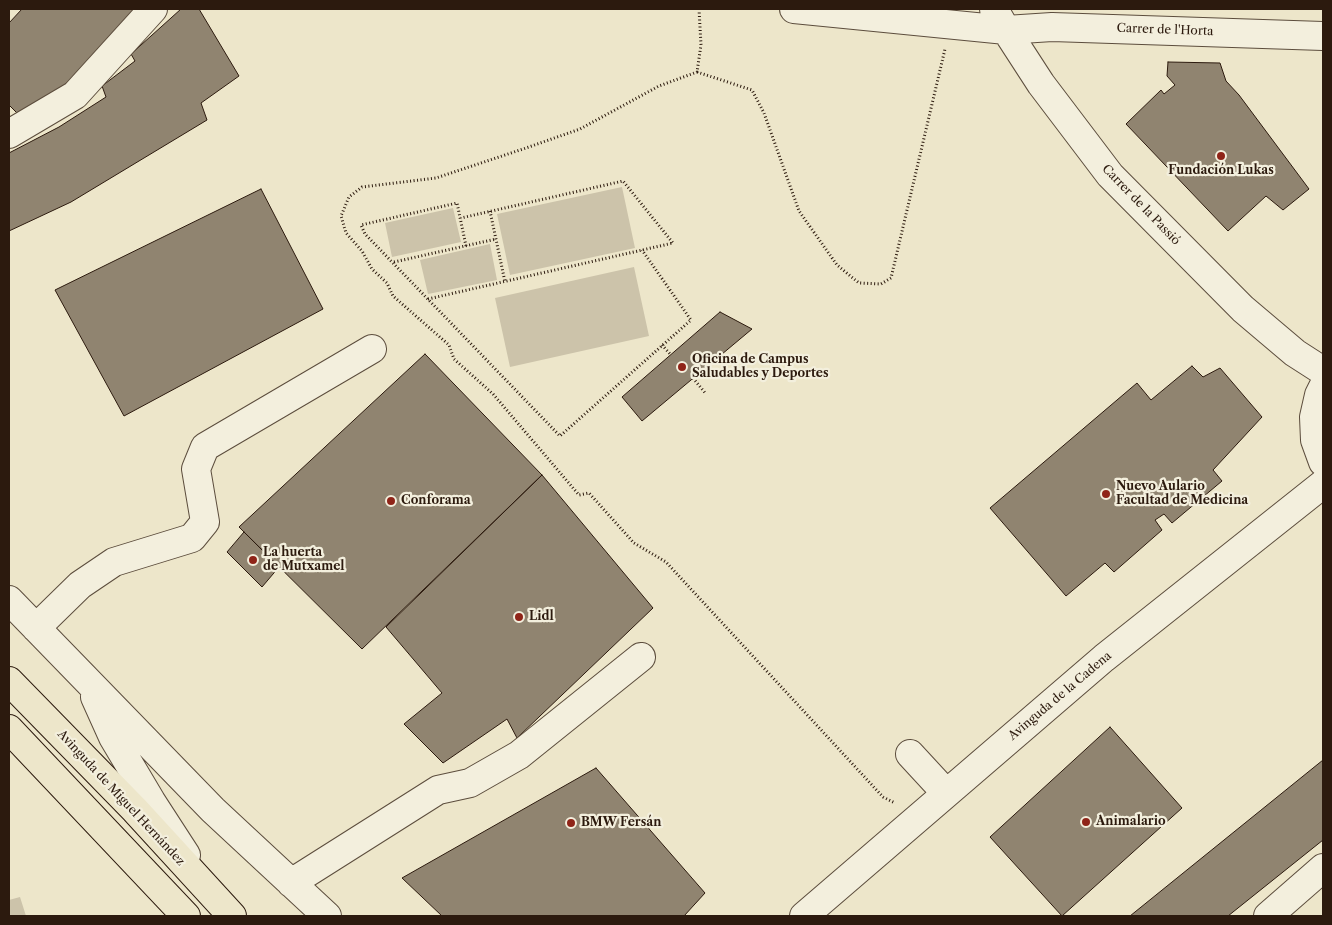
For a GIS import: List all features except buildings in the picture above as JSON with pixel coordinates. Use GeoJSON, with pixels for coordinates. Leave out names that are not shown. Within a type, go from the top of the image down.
{"type":"FeatureCollection","features":[{"type":"Feature","properties":{"kind":"main road","name":"Avinguda de Miguel Hernández"},"geometry":{"type":"LineString","coordinates":[[9,681],[136,810],[223,907]]}},
{"type":"Feature","properties":{"kind":"main road"},"geometry":{"type":"LineString","coordinates":[[9,729],[186,916]]}},
{"type":"Feature","properties":{"kind":"street"},"geometry":{"type":"LineString","coordinates":[[9,134],[75,96],[153,9]]}},
{"type":"Feature","properties":{"kind":"street","name":"Carrer de l'Horta"},"geometry":{"type":"LineString","coordinates":[[794,9],[951,24],[1000,19],[1052,27],[1323,36]]}},
{"type":"Feature","properties":{"kind":"street","name":"Carrer de la Passió"},"geometry":{"type":"LineString","coordinates":[[1000,19],[1041,84],[1110,175],[1243,309],[1295,352],[1323,371]]}},
{"type":"Feature","properties":{"kind":"street"},"geometry":{"type":"LineString","coordinates":[[36,628],[80,586],[114,562],[192,538],[205,522],[196,469],[205,447],[372,349]]}},
{"type":"Feature","properties":{"kind":"street"},"geometry":{"type":"LineString","coordinates":[[1323,387],[1319,395],[1314,417],[1315,440],[1323,462]]}},
{"type":"Feature","properties":{"kind":"street","name":"Avinguda de la Cadena"},"geometry":{"type":"LineString","coordinates":[[804,916],[938,784],[1104,658],[1323,484]]}},
{"type":"Feature","properties":{"kind":"street"},"geometry":{"type":"LineString","coordinates":[[9,600],[214,810],[327,916]]}},
{"type":"Feature","properties":{"kind":"street"},"geometry":{"type":"LineString","coordinates":[[292,883],[438,790],[470,784],[519,755],[641,657]]}},
{"type":"Feature","properties":{"kind":"street"},"geometry":{"type":"LineString","coordinates":[[88,682],[113,737],[151,801],[223,907]]}},
{"type":"Feature","properties":{"kind":"street"},"geometry":{"type":"LineString","coordinates":[[910,754],[938,784]]}},
{"type":"Feature","properties":{"kind":"street"},"geometry":{"type":"LineString","coordinates":[[1268,916],[1323,868]]}},
{"type":"Feature","properties":{"kind":"path"},"geometry":{"type":"LineString","coordinates":[[697,72],[701,45],[698,9]]}},
{"type":"Feature","properties":{"kind":"path"},"geometry":{"type":"LineString","coordinates":[[938,784],[896,804],[883,797],[666,562],[634,543],[590,493],[579,495],[493,394],[454,359],[449,345],[393,296],[387,283],[372,269],[362,251],[346,233],[341,216],[349,197],[362,187],[436,178],[526,148],[580,129],[659,86],[697,72],[752,90],[764,113],[799,211],[836,266],[858,283],[881,284],[891,278],[951,24]]}},
{"type":"Feature","properties":{"kind":"path"},"geometry":{"type":"LineString","coordinates":[[428,299],[673,243],[622,181],[461,218]]}},
{"type":"Feature","properties":{"kind":"path"},"geometry":{"type":"LineString","coordinates":[[466,246],[458,203],[361,225],[366,234],[393,263],[560,436],[691,320],[642,250]]}},
{"type":"Feature","properties":{"kind":"path"},"geometry":{"type":"LineString","coordinates":[[490,211],[505,282]]}},
{"type":"Feature","properties":{"kind":"path"},"geometry":{"type":"LineString","coordinates":[[393,263],[496,238]]}},
{"type":"Feature","properties":{"kind":"path"},"geometry":{"type":"LineString","coordinates":[[662,345],[671,355]]}},
{"type":"Feature","properties":{"kind":"path"},"geometry":{"type":"LineString","coordinates":[[693,378],[706,394]]}},
{"type":"Feature","properties":{"kind":"shaded area"},"geometry":{"type":"Polygon","coordinates":[[[622,187],[635,248],[510,275],[497,214],[622,187]]]}},
{"type":"Feature","properties":{"kind":"shaded area"},"geometry":{"type":"Polygon","coordinates":[[[453,208],[461,242],[392,257],[385,223],[453,208]]]}},
{"type":"Feature","properties":{"kind":"shaded area"},"geometry":{"type":"Polygon","coordinates":[[[490,244],[497,280],[428,294],[420,260],[490,244]]]}},
{"type":"Feature","properties":{"kind":"shaded area"},"geometry":{"type":"Polygon","coordinates":[[[634,267],[649,336],[510,367],[495,298],[634,267]]]}},
{"type":"Feature","properties":{"kind":"shaded area"},"geometry":{"type":"Polygon","coordinates":[[[20,897],[26,916],[9,916],[9,900],[20,897]]]}},
{"type":"Feature","properties":{"kind":"place","name":"Fundación Lukas"},"geometry":{"type":"Point","coordinates":[1221,156]}},
{"type":"Feature","properties":{"kind":"place","name":"Oficina de Campus Saludables y Deportes"},"geometry":{"type":"Point","coordinates":[682,367]}},
{"type":"Feature","properties":{"kind":"place","name":"Nuevo Aulario Facultad de Medicina"},"geometry":{"type":"Point","coordinates":[1106,494]}},
{"type":"Feature","properties":{"kind":"place","name":"Conforama"},"geometry":{"type":"Point","coordinates":[391,501]}},
{"type":"Feature","properties":{"kind":"place","name":"La huerta de Mutxamel"},"geometry":{"type":"Point","coordinates":[253,560]}},
{"type":"Feature","properties":{"kind":"place","name":"Lidl"},"geometry":{"type":"Point","coordinates":[519,617]}},
{"type":"Feature","properties":{"kind":"place","name":"Animalario"},"geometry":{"type":"Point","coordinates":[1086,822]}},
{"type":"Feature","properties":{"kind":"place","name":"BMW Fersán"},"geometry":{"type":"Point","coordinates":[571,823]}}]}
